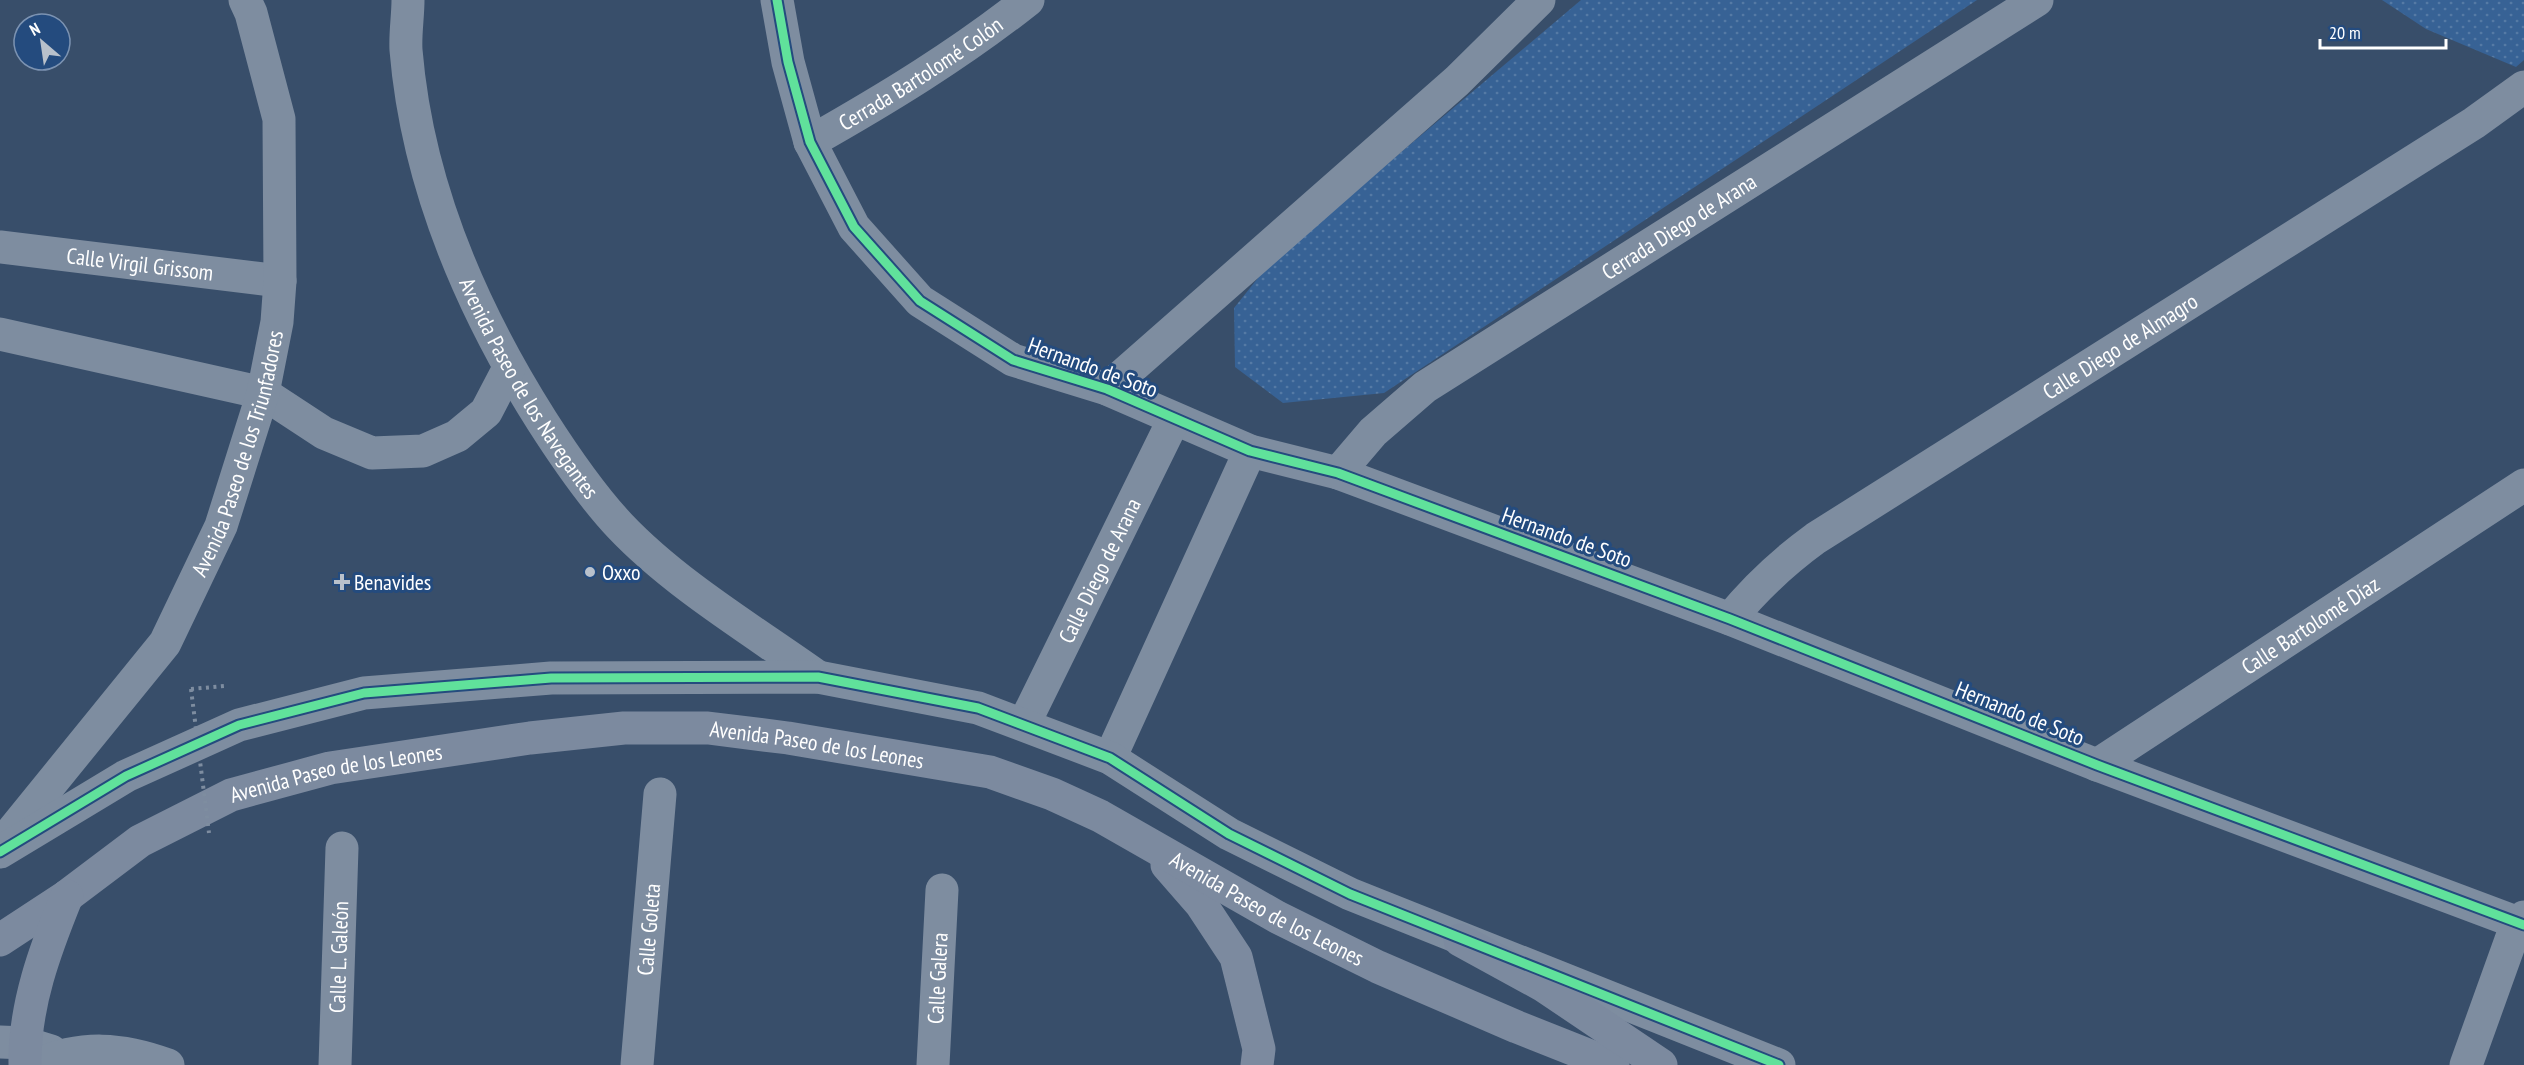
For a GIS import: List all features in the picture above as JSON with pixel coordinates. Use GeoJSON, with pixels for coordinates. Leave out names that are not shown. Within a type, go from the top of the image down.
{"type":"FeatureCollection","features":[{"type":"Feature","properties":{"kind":"main road","name":"Avenida Paseo de los Leones"},"geometry":{"type":"LineString","coordinates":[[0,940],[67,896],[140,842],[231,795],[330,768],[530,738],[624,728],[708,728],[788,738],[990,772],[1052,794],[1100,816],[1276,917],[1378,967],[1517,1027],[1613,1065]]}},
{"type":"Feature","properties":{"kind":"main road"},"geometry":{"type":"LineString","coordinates":[[1149,845],[1201,904],[1236,957],[1259,1049],[1257,1065]]}},
{"type":"Feature","properties":{"kind":"main road"},"geometry":{"type":"LineString","coordinates":[[30,1054],[41,959],[67,896]]}},
{"type":"Feature","properties":{"kind":"main road"},"geometry":{"type":"LineString","coordinates":[[1460,940],[1544,986],[1661,1065]]}},
{"type":"Feature","properties":{"kind":"street","name":"Avenida Paseo de los Triunfadores"},"geometry":{"type":"LineString","coordinates":[[0,846],[165,644],[221,526],[263,393],[277,322],[280,281],[279,119],[251,13],[245,0]]}},
{"type":"Feature","properties":{"kind":"street","name":"Avenida Paseo de los Navegantes"},"geometry":{"type":"LineString","coordinates":[[408,0],[406,48],[417,123],[432,191],[456,257],[509,368],[567,460],[620,526],[671,572],[818,677]]}},
{"type":"Feature","properties":{"kind":"street","name":"Hernando de Soto"},"geometry":{"type":"LineString","coordinates":[[777,0],[788,62],[810,142],[854,227],[920,301],[1013,360],[1107,389],[1250,451],[1338,473],[1730,619],[2097,765],[2522,922]]}},
{"type":"Feature","properties":{"kind":"street","name":"Cerrada Bartolomé Colón"},"geometry":{"type":"LineString","coordinates":[[810,142],[887,98],[967,46],[1029,0]]}},
{"type":"Feature","properties":{"kind":"street"},"geometry":{"type":"LineString","coordinates":[[1107,389],[1457,81],[1539,0]]}},
{"type":"Feature","properties":{"kind":"street","name":"Cerrada Diego de Arana"},"geometry":{"type":"LineString","coordinates":[[1338,473],[1373,432],[1425,387],[2037,0]]}},
{"type":"Feature","properties":{"kind":"street","name":"Calle Diego de Almagro"},"geometry":{"type":"LineString","coordinates":[[1730,619],[1765,579],[1816,538],[2474,123],[2524,87]]}},
{"type":"Feature","properties":{"kind":"street","name":"Calle Virgil Grissom"},"geometry":{"type":"LineString","coordinates":[[0,247],[280,281]]}},
{"type":"Feature","properties":{"kind":"street"},"geometry":{"type":"LineString","coordinates":[[0,334],[263,393],[324,433],[372,453],[423,451],[457,436],[486,412],[509,368]]}},
{"type":"Feature","properties":{"kind":"street","name":"Calle Diego de Arana"},"geometry":{"type":"LineString","coordinates":[[1024,724],[1174,419]]}},
{"type":"Feature","properties":{"kind":"street"},"geometry":{"type":"LineString","coordinates":[[1110,758],[1250,451]]}},
{"type":"Feature","properties":{"kind":"street","name":"Calle Bartolomé Díaz"},"geometry":{"type":"LineString","coordinates":[[2097,765],[2524,485]]}},
{"type":"Feature","properties":{"kind":"street"},"geometry":{"type":"LineString","coordinates":[[0,852],[126,776],[239,725],[364,693],[550,678],[818,677],[978,708],[1110,758],[1182,807],[1271,857],[1350,894],[1460,940],[1779,1065]]}},
{"type":"Feature","properties":{"kind":"street","name":"Calle Goleta"},"geometry":{"type":"LineString","coordinates":[[637,1065],[660,794]]}},
{"type":"Feature","properties":{"kind":"street","name":"Calle L. Galeón"},"geometry":{"type":"LineString","coordinates":[[335,1065],[342,848]]}},
{"type":"Feature","properties":{"kind":"street","name":"Calle Galera"},"geometry":{"type":"LineString","coordinates":[[933,1065],[942,890]]}},
{"type":"Feature","properties":{"kind":"street"},"geometry":{"type":"LineString","coordinates":[[2466,1065],[2522,922]]}},
{"type":"Feature","properties":{"kind":"street"},"geometry":{"type":"LineString","coordinates":[[30,1054],[93,1051],[121,1053],[168,1065]]}},
{"type":"Feature","properties":{"kind":"path"},"geometry":{"type":"LineString","coordinates":[[191,689],[209,833]]}},
{"type":"Feature","properties":{"kind":"shaded area"},"geometry":{"type":"Polygon","coordinates":[[[1581,0],[1977,0],[1384,393],[1283,403],[1235,367],[1234,308],[1270,263],[1581,0]]]}},
{"type":"Feature","properties":{"kind":"shaded area"},"geometry":{"type":"Polygon","coordinates":[[[2382,0],[2524,0],[2524,60],[2516,67],[2426,29],[2382,0]]]}},
{"type":"Feature","properties":{"kind":"cycle path"},"geometry":{"type":"LineString","coordinates":[[777,0],[788,62],[810,142],[854,227],[920,301],[1013,360],[1107,389],[1250,451],[1338,473],[1730,619],[2097,765],[2524,925]]}},
{"type":"Feature","properties":{"kind":"cycle path"},"geometry":{"type":"LineString","coordinates":[[0,852],[126,776],[239,725],[364,693],[551,678],[818,677],[978,708],[1110,758],[1229,834],[1350,894],[1779,1065]]}},
{"type":"Feature","properties":{"kind":"place","name":"Oxxo"},"geometry":{"type":"Point","coordinates":[590,572]}},
{"type":"Feature","properties":{"kind":"place","name":"Benavides"},"geometry":{"type":"Point","coordinates":[342,582]}}]}
